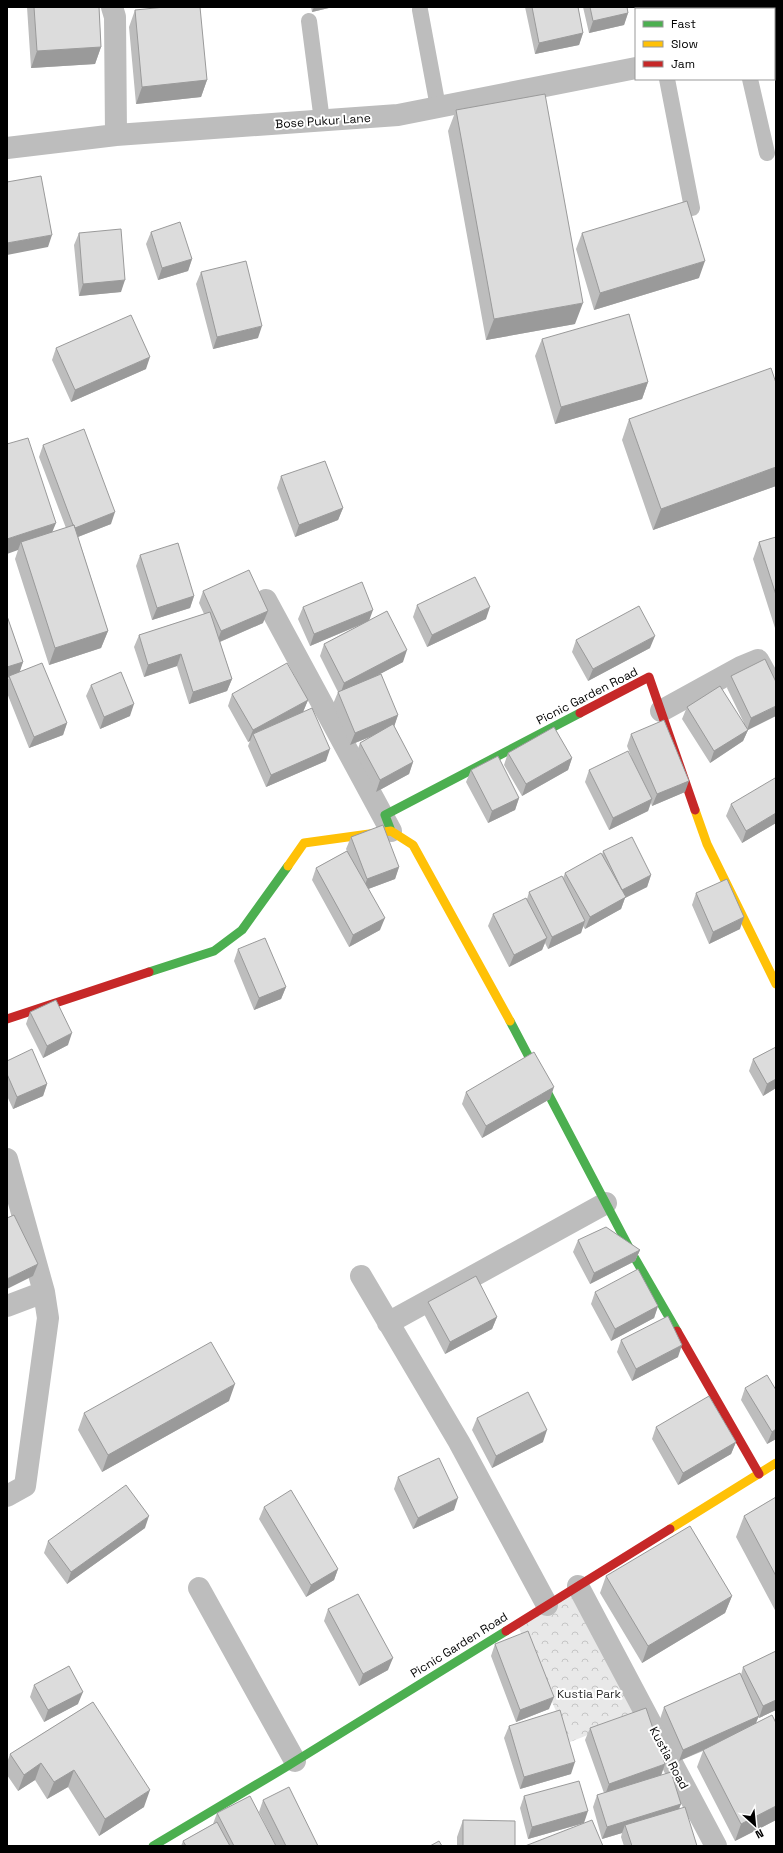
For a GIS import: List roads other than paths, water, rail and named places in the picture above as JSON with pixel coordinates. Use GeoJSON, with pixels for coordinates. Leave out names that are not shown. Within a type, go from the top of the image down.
{"type":"FeatureCollection","features":[{"type":"Feature","properties":{"kind":"street"},"geometry":{"type":"LineString","coordinates":[[112,7],[115,17],[116,136]]}},
{"type":"Feature","properties":{"kind":"street","name":"Bose Pukur Lane"},"geometry":{"type":"LineString","coordinates":[[7,148],[116,136],[398,115],[635,68]]}},
{"type":"Feature","properties":{"kind":"street"},"geometry":{"type":"LineString","coordinates":[[266,600],[391,831],[413,845],[487,977],[633,1255],[759,1474]]}},
{"type":"Feature","properties":{"kind":"street"},"geometry":{"type":"LineString","coordinates":[[661,711],[741,666],[758,660],[776,692]]}},
{"type":"Feature","properties":{"kind":"street","name":"Picnic Garden Road"},"geometry":{"type":"LineString","coordinates":[[391,831],[385,815],[649,677],[708,844],[776,984]]}},
{"type":"Feature","properties":{"kind":"street"},"geometry":{"type":"LineString","coordinates":[[7,1019],[214,951],[242,930],[304,843],[391,831]]}},
{"type":"Feature","properties":{"kind":"street"},"geometry":{"type":"LineString","coordinates":[[7,1159],[44,1292],[48,1318],[25,1486],[7,1496]]}},
{"type":"Feature","properties":{"kind":"street"},"geometry":{"type":"LineString","coordinates":[[388,1323],[606,1203]]}},
{"type":"Feature","properties":{"kind":"street"},"geometry":{"type":"LineString","coordinates":[[361,1276],[459,1442],[547,1605]]}},
{"type":"Feature","properties":{"kind":"street"},"geometry":{"type":"LineString","coordinates":[[7,1306],[44,1292]]}},
{"type":"Feature","properties":{"kind":"street","name":"Picnic Garden Road"},"geometry":{"type":"LineString","coordinates":[[153,1846],[295,1761],[776,1463]]}},
{"type":"Feature","properties":{"kind":"street","name":"Kustia Road"},"geometry":{"type":"LineString","coordinates":[[578,1586],[716,1846]]}},
{"type":"Feature","properties":{"kind":"street"},"geometry":{"type":"LineString","coordinates":[[199,1588],[295,1761]]}},
{"type":"Feature","properties":{"kind":"lane"},"geometry":{"type":"LineString","coordinates":[[420,10],[438,107]]}},
{"type":"Feature","properties":{"kind":"lane"},"geometry":{"type":"LineString","coordinates":[[309,20],[322,121]]}},
{"type":"Feature","properties":{"kind":"lane"},"geometry":{"type":"LineString","coordinates":[[667,80],[692,208]]}},
{"type":"Feature","properties":{"kind":"lane"},"geometry":{"type":"LineString","coordinates":[[750,80],[767,153]]}},
{"type":"Feature","properties":{"kind":"park label","name":"Kustia Park"},"geometry":{"type":"Point","coordinates":[589,1694]}}]}
